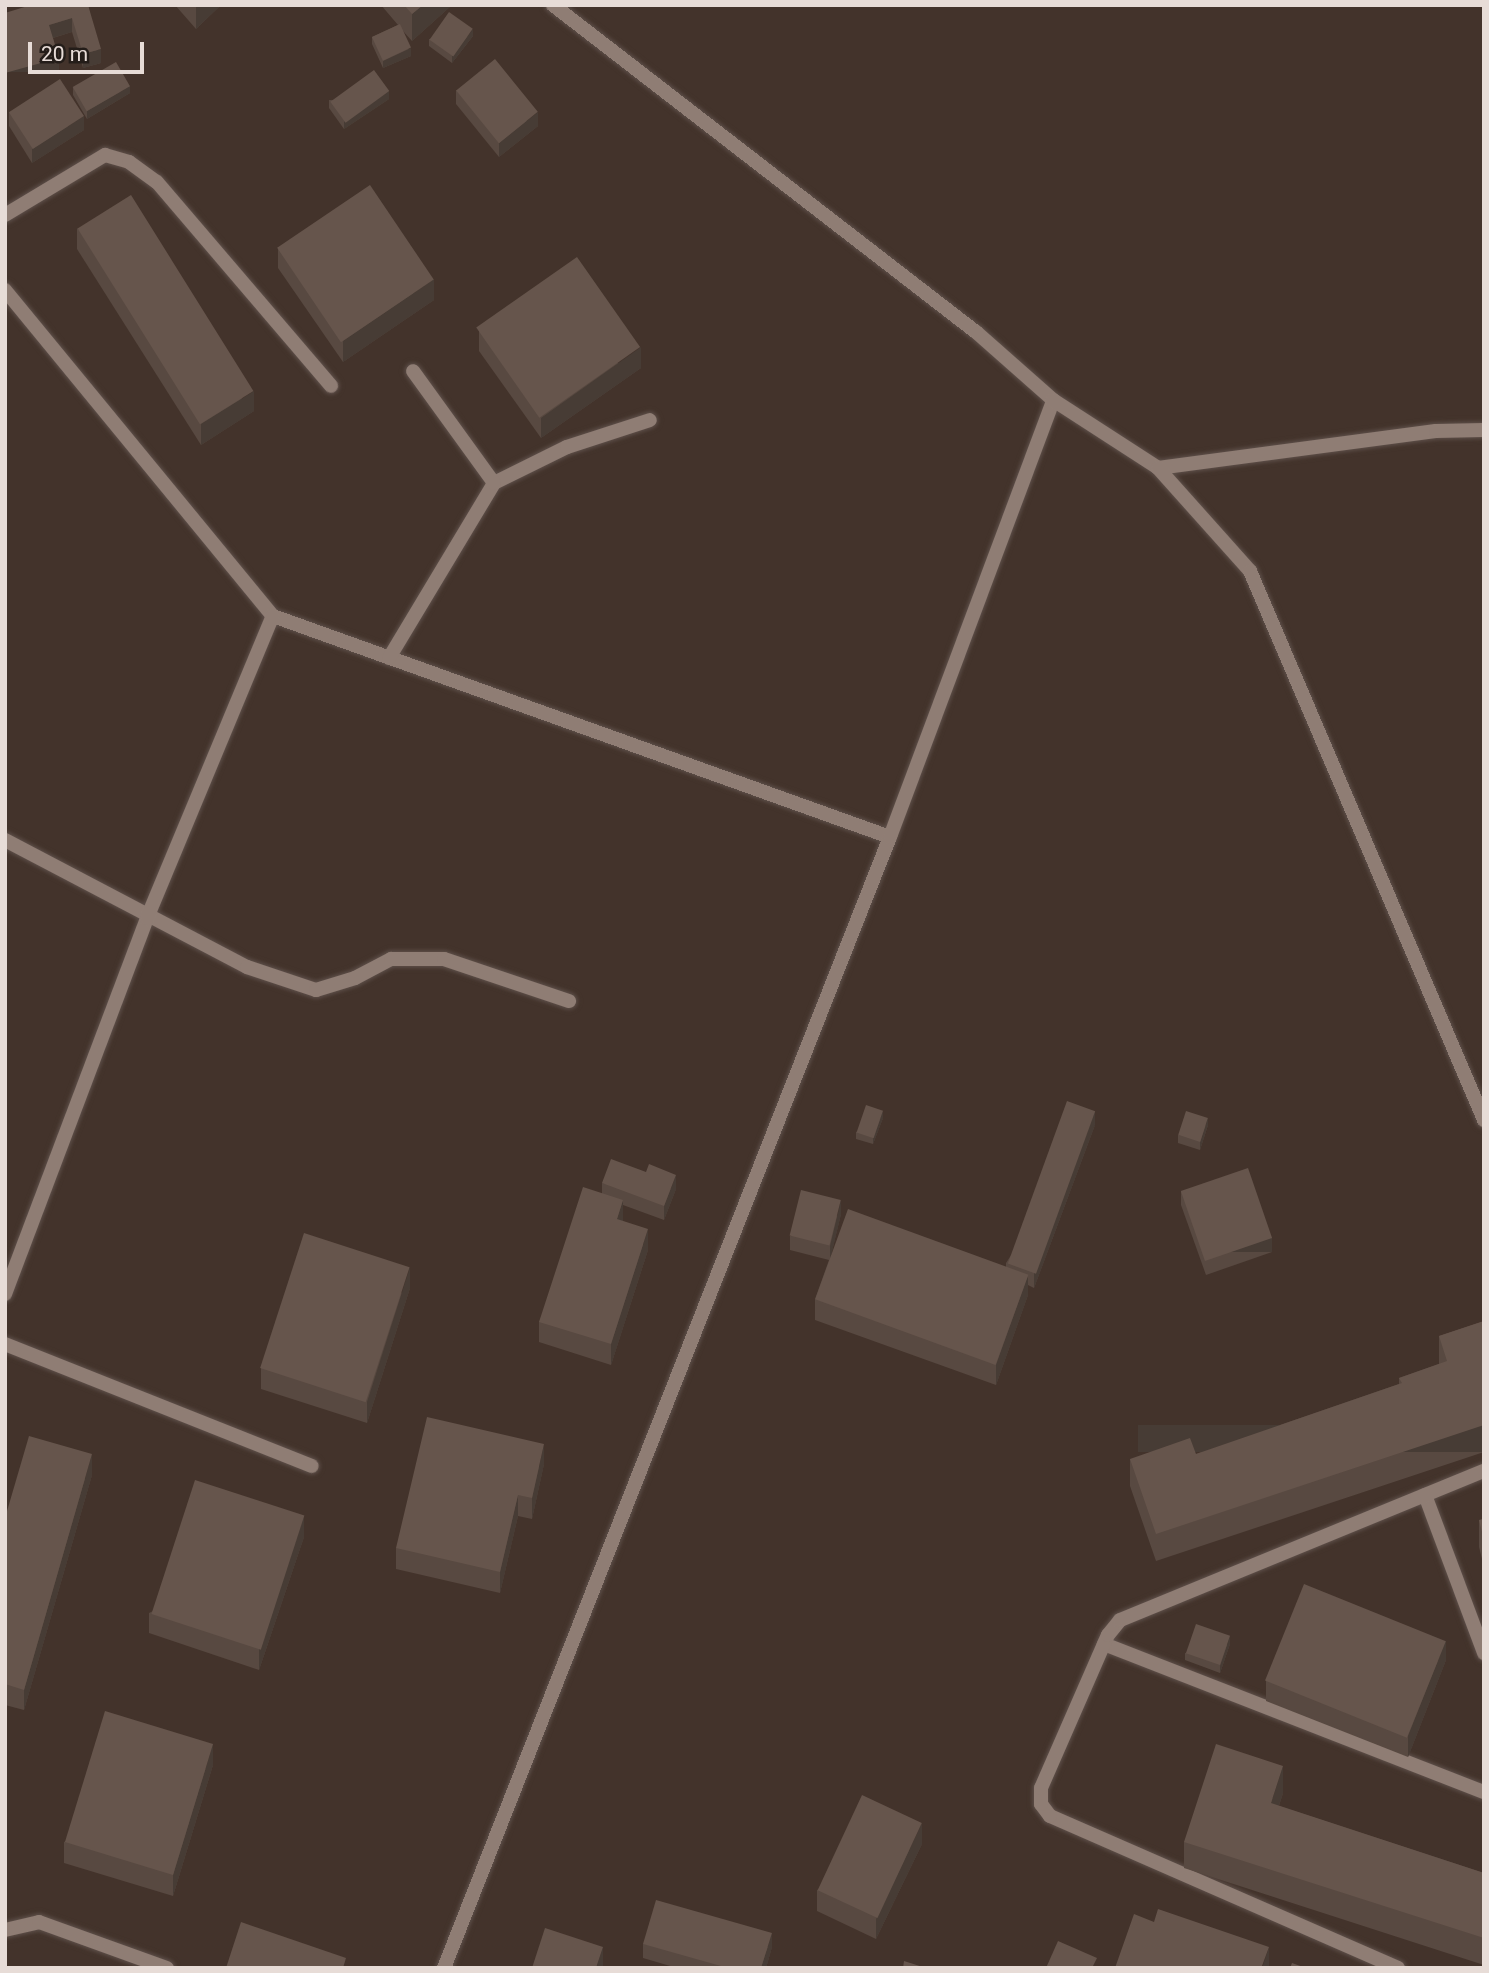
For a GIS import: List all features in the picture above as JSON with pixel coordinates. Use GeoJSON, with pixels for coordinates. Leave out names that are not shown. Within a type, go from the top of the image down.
{"type":"FeatureCollection","features":[{"type":"Feature","properties":{"kind":"street"},"geometry":{"type":"LineString","coordinates":[[553,5],[976,332],[1054,400],[1158,468],[1250,571],[1484,1120]]}},
{"type":"Feature","properties":{"kind":"street"},"geometry":{"type":"LineString","coordinates":[[5,215],[105,155],[129,162],[157,182],[331,386]]}},
{"type":"Feature","properties":{"kind":"street"},"geometry":{"type":"LineString","coordinates":[[5,290],[273,616],[890,837]]}},
{"type":"Feature","properties":{"kind":"street"},"geometry":{"type":"LineString","coordinates":[[414,371],[494,483]]}},
{"type":"Feature","properties":{"kind":"street"},"geometry":{"type":"LineString","coordinates":[[444,1968],[890,837],[1054,400]]}},
{"type":"Feature","properties":{"kind":"street"},"geometry":{"type":"LineString","coordinates":[[389,657],[494,483],[567,447],[650,421]]}},
{"type":"Feature","properties":{"kind":"street"},"geometry":{"type":"LineString","coordinates":[[1158,468],[1409,435],[1484,430]]}},
{"type":"Feature","properties":{"kind":"street"},"geometry":{"type":"LineString","coordinates":[[5,1294],[147,918],[273,616]]}},
{"type":"Feature","properties":{"kind":"street"},"geometry":{"type":"LineString","coordinates":[[5,840],[147,918],[247,967],[316,990],[355,978],[391,959],[444,959],[569,1000]]}},
{"type":"Feature","properties":{"kind":"street"},"geometry":{"type":"LineString","coordinates":[[5,1344],[312,1466]]}},
{"type":"Feature","properties":{"kind":"street"},"geometry":{"type":"LineString","coordinates":[[1398,1968],[1050,1816],[1041,1804],[1041,1788],[1104,1644],[1120,1620],[1484,1471]]}},
{"type":"Feature","properties":{"kind":"street"},"geometry":{"type":"LineString","coordinates":[[1425,1495],[1484,1653]]}},
{"type":"Feature","properties":{"kind":"street"},"geometry":{"type":"LineString","coordinates":[[1104,1644],[1484,1792]]}},
{"type":"Feature","properties":{"kind":"street"},"geometry":{"type":"LineString","coordinates":[[5,1930],[39,1922],[167,1968]]}},
{"type":"Feature","properties":{"kind":"building"},"geometry":{"type":"Polygon","coordinates":[[[31,5],[88,5],[101,49],[83,54],[72,18],[49,25],[59,58],[5,73],[5,13],[31,5]]]}},
{"type":"Feature","properties":{"kind":"building"},"geometry":{"type":"Polygon","coordinates":[[[404,5],[423,5],[412,14],[404,5]]]}},
{"type":"Feature","properties":{"kind":"building"},"geometry":{"type":"Polygon","coordinates":[[[449,12],[473,29],[453,56],[429,40],[449,12]]]}},
{"type":"Feature","properties":{"kind":"building"},"geometry":{"type":"Polygon","coordinates":[[[400,24],[411,48],[383,61],[372,37],[400,24]]]}},
{"type":"Feature","properties":{"kind":"building"},"geometry":{"type":"Polygon","coordinates":[[[495,59],[538,112],[499,143],[456,90],[495,59]]]}},
{"type":"Feature","properties":{"kind":"building"},"geometry":{"type":"Polygon","coordinates":[[[116,62],[130,86],[87,111],[73,87],[116,62]]]}},
{"type":"Feature","properties":{"kind":"building"},"geometry":{"type":"Polygon","coordinates":[[[374,70],[389,91],[346,123],[330,102],[374,70]]]}},
{"type":"Feature","properties":{"kind":"building"},"geometry":{"type":"Polygon","coordinates":[[[60,79],[84,116],[33,149],[9,112],[60,79]]]}},
{"type":"Feature","properties":{"kind":"building"},"geometry":{"type":"Polygon","coordinates":[[[370,185],[434,280],[341,342],[277,248],[370,185]]]}},
{"type":"Feature","properties":{"kind":"building"},"geometry":{"type":"Polygon","coordinates":[[[131,195],[253,391],[200,424],[78,228],[131,195]]]}},
{"type":"Feature","properties":{"kind":"building"},"geometry":{"type":"Polygon","coordinates":[[[577,257],[640,347],[539,418],[476,328],[577,257]]]}},
{"type":"Feature","properties":{"kind":"building"},"geometry":{"type":"Polygon","coordinates":[[[1067,1101],[1095,1111],[1036,1274],[1008,1264],[1067,1101]]]}},
{"type":"Feature","properties":{"kind":"building"},"geometry":{"type":"Polygon","coordinates":[[[866,1105],[883,1111],[874,1138],[857,1132],[866,1105]]]}},
{"type":"Feature","properties":{"kind":"building"},"geometry":{"type":"Polygon","coordinates":[[[1186,1111],[1208,1118],[1200,1142],[1178,1135],[1186,1111]]]}},
{"type":"Feature","properties":{"kind":"building"},"geometry":{"type":"Polygon","coordinates":[[[611,1159],[646,1172],[649,1164],[676,1175],[664,1206],[602,1183],[611,1159]]]}},
{"type":"Feature","properties":{"kind":"building"},"geometry":{"type":"Polygon","coordinates":[[[1248,1168],[1272,1238],[1205,1261],[1181,1191],[1248,1168]]]}},
{"type":"Feature","properties":{"kind":"building"},"geometry":{"type":"Polygon","coordinates":[[[583,1187],[623,1200],[617,1219],[648,1229],[611,1344],[539,1322],[583,1187]]]}},
{"type":"Feature","properties":{"kind":"building"},"geometry":{"type":"Polygon","coordinates":[[[801,1190],[841,1200],[829,1246],[790,1236],[801,1190]]]}},
{"type":"Feature","properties":{"kind":"building"},"geometry":{"type":"Polygon","coordinates":[[[848,1209],[1028,1275],[996,1365],[815,1299],[848,1209]]]}},
{"type":"Feature","properties":{"kind":"building"},"geometry":{"type":"Polygon","coordinates":[[[304,1233],[410,1267],[366,1402],[260,1368],[304,1233]]]}},
{"type":"Feature","properties":{"kind":"building"},"geometry":{"type":"Polygon","coordinates":[[[1484,1321],[1484,1425],[1156,1534],[1130,1459],[1190,1438],[1196,1454],[1402,1383],[1399,1378],[1447,1361],[1439,1336],[1484,1321]]]}},
{"type":"Feature","properties":{"kind":"building"},"geometry":{"type":"Polygon","coordinates":[[[427,1417],[544,1444],[532,1498],[518,1495],[500,1572],[396,1548],[427,1417]]]}},
{"type":"Feature","properties":{"kind":"building"},"geometry":{"type":"Polygon","coordinates":[[[29,1436],[92,1454],[24,1690],[5,1684],[5,1518],[29,1436]]]}},
{"type":"Feature","properties":{"kind":"building"},"geometry":{"type":"Polygon","coordinates":[[[195,1480],[304,1516],[261,1650],[151,1614],[195,1480]]]}},
{"type":"Feature","properties":{"kind":"building"},"geometry":{"type":"Polygon","coordinates":[[[1484,1519],[1484,1540],[1479,1520],[1484,1519]]]}},
{"type":"Feature","properties":{"kind":"building"},"geometry":{"type":"Polygon","coordinates":[[[1304,1584],[1446,1641],[1407,1738],[1265,1680],[1304,1584]]]}},
{"type":"Feature","properties":{"kind":"building"},"geometry":{"type":"Polygon","coordinates":[[[1196,1624],[1230,1636],[1220,1665],[1186,1653],[1196,1624]]]}},
{"type":"Feature","properties":{"kind":"building"},"geometry":{"type":"Polygon","coordinates":[[[105,1711],[213,1744],[173,1875],[65,1842],[105,1711]]]}},
{"type":"Feature","properties":{"kind":"building"},"geometry":{"type":"Polygon","coordinates":[[[1216,1744],[1283,1766],[1271,1803],[1484,1873],[1484,1938],[1184,1842],[1216,1744]]]}},
{"type":"Feature","properties":{"kind":"building"},"geometry":{"type":"Polygon","coordinates":[[[862,1795],[922,1823],[877,1918],[818,1890],[862,1795]]]}},
{"type":"Feature","properties":{"kind":"building"},"geometry":{"type":"Polygon","coordinates":[[[656,1900],[772,1933],[761,1968],[728,1968],[643,1944],[656,1900]]]}},
{"type":"Feature","properties":{"kind":"building"},"geometry":{"type":"Polygon","coordinates":[[[1158,1909],[1269,1947],[1262,1966],[1266,1968],[1115,1968],[1134,1914],[1154,1922],[1158,1909]]]}},
{"type":"Feature","properties":{"kind":"building"},"geometry":{"type":"Polygon","coordinates":[[[241,1922],[346,1958],[343,1968],[226,1968],[241,1922]]]}},
{"type":"Feature","properties":{"kind":"building"},"geometry":{"type":"Polygon","coordinates":[[[545,1928],[603,1947],[596,1968],[532,1968],[545,1928]]]}},
{"type":"Feature","properties":{"kind":"building"},"geometry":{"type":"Polygon","coordinates":[[[1058,1941],[1097,1958],[1092,1968],[1046,1968],[1058,1941]]]}},
{"type":"Feature","properties":{"kind":"building"},"geometry":{"type":"Polygon","coordinates":[[[904,1961],[926,1968],[903,1968],[904,1961]]]}},
{"type":"Feature","properties":{"kind":"building"},"geometry":{"type":"Polygon","coordinates":[[[1292,1963],[1306,1968],[1290,1968],[1292,1963]]]}}]}
